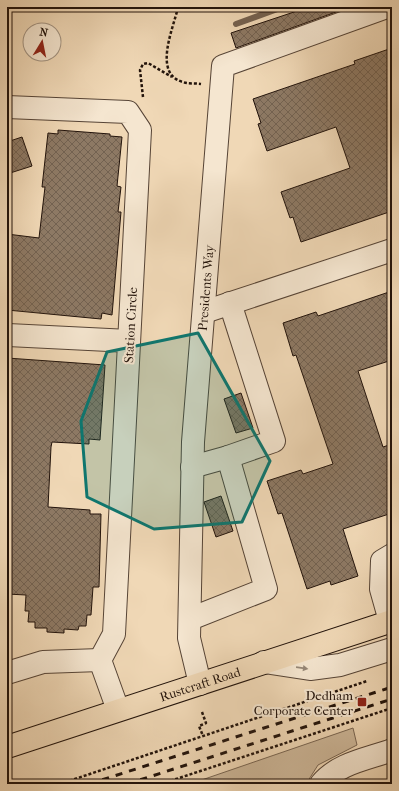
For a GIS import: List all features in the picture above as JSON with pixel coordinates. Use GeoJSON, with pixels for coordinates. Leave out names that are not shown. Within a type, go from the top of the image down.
{"type":"FeatureCollection","features":[{"type":"Feature","properties":{"kind":"main road","name":"Rustcraft Road"},"geometry":{"type":"LineString","coordinates":[[7,747],[391,621]]}},
{"type":"Feature","properties":{"kind":"lane","name":"Presidents Way"},"geometry":{"type":"LineString","coordinates":[[200,684],[189,638],[192,467],[223,66],[387,7]]}},
{"type":"Feature","properties":{"kind":"lane"},"geometry":{"type":"LineString","coordinates":[[7,107],[128,112],[134,121]]}},
{"type":"Feature","properties":{"kind":"lane","name":"Station Circle"},"geometry":{"type":"LineString","coordinates":[[100,660],[114,634],[140,130],[134,121]]}},
{"type":"Feature","properties":{"kind":"lane"},"geometry":{"type":"LineString","coordinates":[[204,312],[392,250]]}},
{"type":"Feature","properties":{"kind":"lane"},"geometry":{"type":"LineString","coordinates":[[192,467],[228,457],[274,441],[230,303]]}},
{"type":"Feature","properties":{"kind":"lane"},"geometry":{"type":"LineString","coordinates":[[8,335],[129,341]]}},
{"type":"Feature","properties":{"kind":"lane"},"geometry":{"type":"LineString","coordinates":[[190,619],[266,589],[228,457]]}},
{"type":"Feature","properties":{"kind":"lane"},"geometry":{"type":"LineString","coordinates":[[391,621],[381,589],[382,561],[392,555]]}},
{"type":"Feature","properties":{"kind":"lane"},"geometry":{"type":"LineString","coordinates":[[264,662],[310,669],[340,665],[392,649]]}},
{"type":"Feature","properties":{"kind":"lane"},"geometry":{"type":"LineString","coordinates":[[7,673],[43,662],[100,660],[118,710]]}},
{"type":"Feature","properties":{"kind":"lane"},"geometry":{"type":"LineString","coordinates":[[321,784],[328,776],[356,761],[392,750]]}},
{"type":"Feature","properties":{"kind":"path"},"geometry":{"type":"LineString","coordinates":[[174,78],[167,68],[166,54],[178,7]]}},
{"type":"Feature","properties":{"kind":"path"},"geometry":{"type":"LineString","coordinates":[[134,121],[144,102],[140,70],[143,64],[148,63],[183,82],[222,85]]}},
{"type":"Feature","properties":{"kind":"path"},"geometry":{"type":"LineString","coordinates":[[60,784],[372,679]]}},
{"type":"Feature","properties":{"kind":"path"},"geometry":{"type":"LineString","coordinates":[[161,784],[392,708]]}},
{"type":"Feature","properties":{"kind":"path"},"geometry":{"type":"LineString","coordinates":[[202,712],[206,723],[199,726],[203,736]]}},
{"type":"Feature","properties":{"kind":"highlighted area"},"geometry":{"type":"Polygon","coordinates":[[[198,333],[231,389],[270,461],[242,522],[154,529],[87,497],[81,421],[107,352],[198,333]]]}},
{"type":"Feature","properties":{"kind":"shaded area"},"geometry":{"type":"Polygon","coordinates":[[[353,728],[357,745],[318,765],[306,784],[190,784],[353,728]]]}},
{"type":"Feature","properties":{"kind":"building"},"geometry":{"type":"Polygon","coordinates":[[[309,7],[350,7],[236,48],[231,33],[309,7]]]}},
{"type":"Feature","properties":{"kind":"building"},"geometry":{"type":"Polygon","coordinates":[[[392,48],[392,211],[301,242],[293,217],[290,218],[281,192],[350,168],[336,127],[267,151],[258,124],[261,123],[253,99],[355,64],[354,61],[392,48]]]}},
{"type":"Feature","properties":{"kind":"building"},"geometry":{"type":"Polygon","coordinates":[[[58,130],[110,134],[110,136],[122,137],[117,186],[121,187],[118,212],[121,212],[112,315],[102,313],[101,319],[7,310],[7,234],[39,238],[45,187],[42,187],[48,133],[58,134],[58,130]]]}},
{"type":"Feature","properties":{"kind":"building"},"geometry":{"type":"Polygon","coordinates":[[[22,137],[32,166],[7,174],[7,142],[22,137]]]}},
{"type":"Feature","properties":{"kind":"building"},"geometry":{"type":"Polygon","coordinates":[[[392,291],[392,360],[358,371],[383,447],[392,444],[392,513],[343,529],[358,576],[331,585],[330,581],[307,589],[282,513],[278,514],[267,481],[301,470],[303,474],[333,464],[296,355],[293,356],[283,323],[316,312],[318,316],[392,291]]]}},
{"type":"Feature","properties":{"kind":"building"},"geometry":{"type":"Polygon","coordinates":[[[7,358],[105,365],[100,440],[89,439],[89,444],[52,442],[51,447],[48,507],[90,510],[90,514],[101,514],[99,587],[93,587],[91,615],[87,615],[86,626],[79,626],[78,630],[64,629],[64,633],[47,632],[47,628],[35,628],[35,622],[28,622],[29,611],[25,611],[26,595],[7,594],[7,486],[11,408],[7,408],[7,358]]]}},
{"type":"Feature","properties":{"kind":"building"},"geometry":{"type":"Polygon","coordinates":[[[241,393],[253,428],[236,433],[224,399],[241,393]]]}},
{"type":"Feature","properties":{"kind":"building"},"geometry":{"type":"Polygon","coordinates":[[[221,496],[233,531],[216,537],[204,502],[221,496]]]}},
{"type":"Feature","properties":{"kind":"waterway"},"geometry":{"type":"LineString","coordinates":[[236,24],[283,7]]}},
{"type":"Feature","properties":{"kind":"railway"},"geometry":{"type":"LineString","coordinates":[[89,784],[392,687]]}},
{"type":"Feature","properties":{"kind":"railway"},"geometry":{"type":"LineString","coordinates":[[127,784],[392,699]]}},
{"type":"Feature","properties":{"kind":"place","name":"Dedham Corporate Center"},"geometry":{"type":"Point","coordinates":[362,702]}}]}
